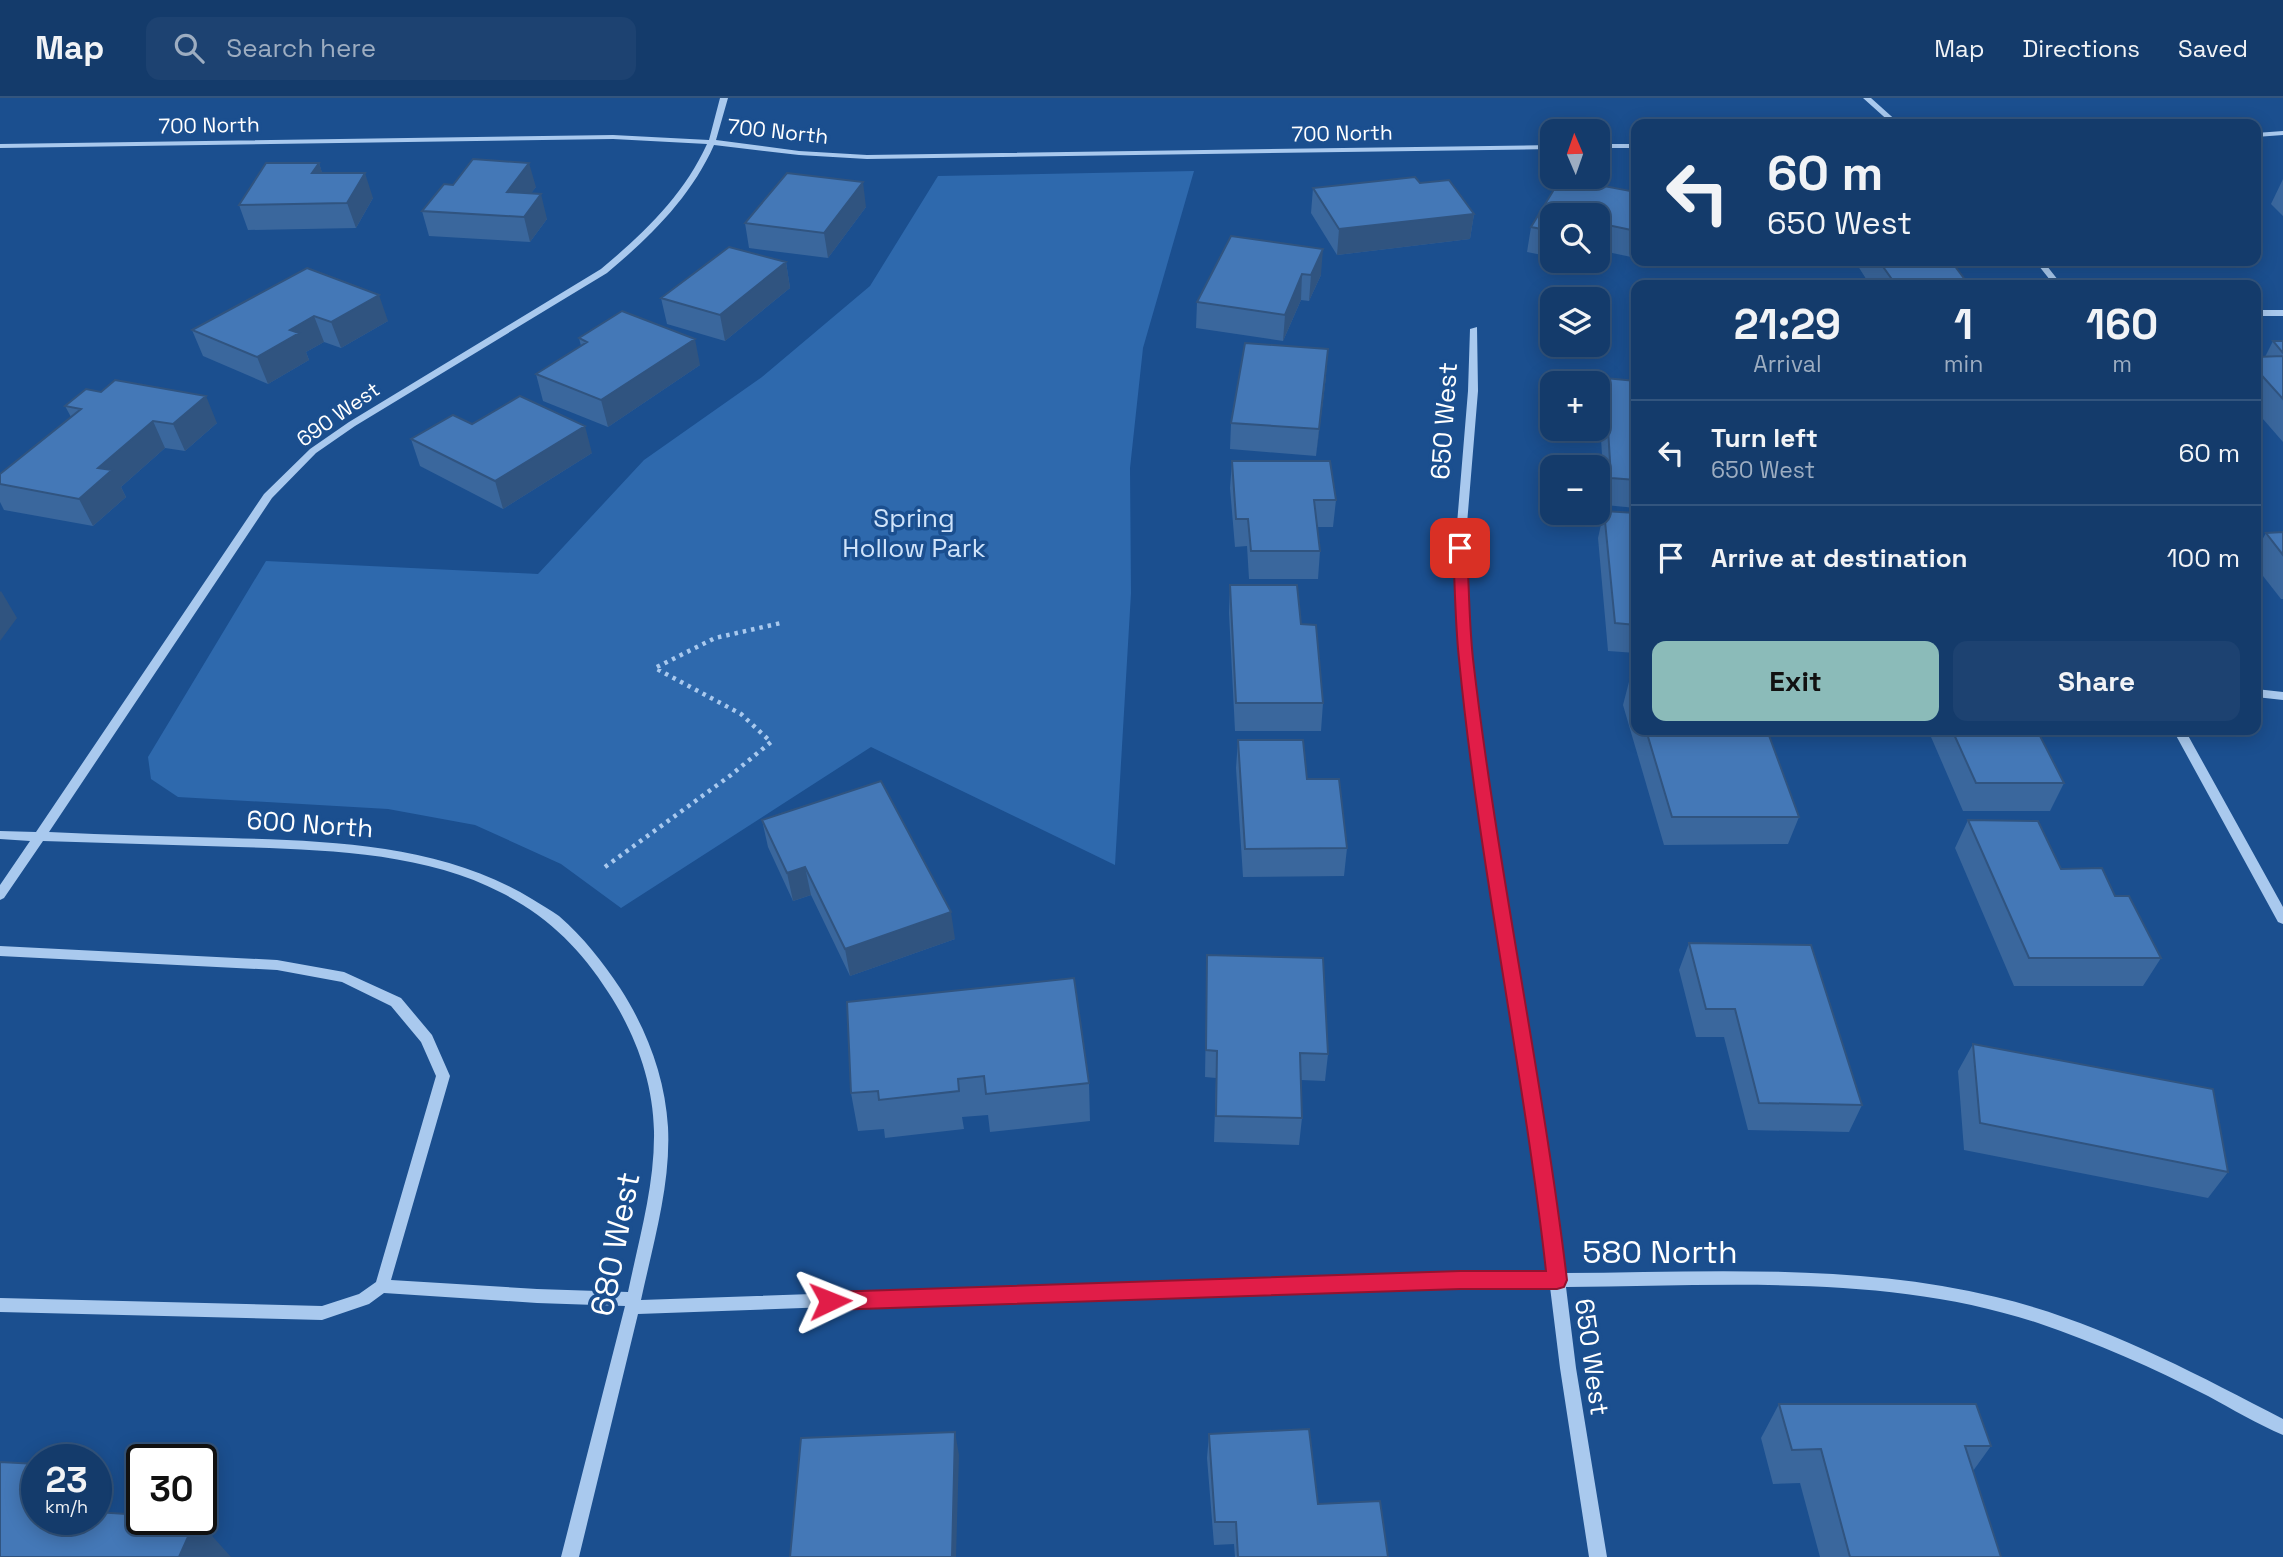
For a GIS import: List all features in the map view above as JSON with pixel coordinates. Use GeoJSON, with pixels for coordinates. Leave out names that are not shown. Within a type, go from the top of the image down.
{"type":"FeatureCollection","features":[{"type":"Feature","properties":{"kind":"street","name":"690 West"},"geometry":{"type":"LineString","coordinates":[[0,895],[268,496],[313,451],[352,424],[604,271],[639,243],[672,204],[712,142],[724,98]]}},
{"type":"Feature","properties":{"kind":"street"},"geometry":{"type":"LineString","coordinates":[[1867,98],[1890,119]]}},
{"type":"Feature","properties":{"kind":"street"},"geometry":{"type":"LineString","coordinates":[[2261,135],[2283,133]]}},
{"type":"Feature","properties":{"kind":"street","name":"700 North"},"geometry":{"type":"LineString","coordinates":[[0,146],[548,136],[712,142],[799,153],[926,157],[1540,147]]}},
{"type":"Feature","properties":{"kind":"street"},"geometry":{"type":"LineString","coordinates":[[1610,146],[1631,146]]}},
{"type":"Feature","properties":{"kind":"street"},"geometry":{"type":"LineString","coordinates":[[2043,266],[2054,280]]}},
{"type":"Feature","properties":{"kind":"street"},"geometry":{"type":"LineString","coordinates":[[2261,313],[2283,313]]}},
{"type":"Feature","properties":{"kind":"street","name":"650 West"},"geometry":{"type":"LineString","coordinates":[[1474,329],[1473,391],[1460,548],[1466,657],[1482,783],[1547,1196],[1598,1557]]}},
{"type":"Feature","properties":{"kind":"street"},"geometry":{"type":"LineString","coordinates":[[2261,693],[2283,696]]}},
{"type":"Feature","properties":{"kind":"street"},"geometry":{"type":"LineString","coordinates":[[2182,735],[2283,919]]}},
{"type":"Feature","properties":{"kind":"street","name":"600 North"},"geometry":{"type":"LineString","coordinates":[[0,835],[279,844],[374,850],[442,865],[500,885],[552,916],[589,952]]}},
{"type":"Feature","properties":{"kind":"street"},"geometry":{"type":"LineString","coordinates":[[0,951],[277,965],[344,977],[396,1002],[427,1039],[443,1076],[383,1286]]}},
{"type":"Feature","properties":{"kind":"street","name":"680 West"},"geometry":{"type":"LineString","coordinates":[[570,1557],[633,1303],[656,1198],[661,1143],[658,1098],[640,1035],[618,991],[589,952]]}},
{"type":"Feature","properties":{"kind":"street","name":"580 North"},"geometry":{"type":"LineString","coordinates":[[633,1303],[1460,1280],[1794,1279],[1905,1288],[1996,1304],[2101,1338],[2160,1364],[2283,1427]]}},
{"type":"Feature","properties":{"kind":"street"},"geometry":{"type":"LineString","coordinates":[[0,1305],[322,1313],[364,1299],[383,1286],[633,1303]]}},
{"type":"Feature","properties":{"kind":"path"},"geometry":{"type":"LineString","coordinates":[[605,867],[662,823],[737,772],[771,742],[741,714],[655,668],[687,649],[718,636],[781,623]]}},
{"type":"Feature","properties":{"kind":"green space","name":"Spring Hollow Park"},"geometry":{"type":"Polygon","coordinates":[[[1194,171],[1143,348],[1130,468],[1131,593],[1115,865],[871,747],[621,908],[561,864],[475,825],[388,809],[178,797],[151,779],[148,757],[266,561],[538,574],[644,460],[762,377],[870,286],[938,176],[1194,171]]]}},
{"type":"Feature","properties":{"kind":"building"},"geometry":{"type":"Polygon","coordinates":[[[473,159],[529,163],[507,192],[541,194],[524,217],[422,211],[444,184],[453,185],[473,159]]]}},
{"type":"Feature","properties":{"kind":"building"},"geometry":{"type":"Polygon","coordinates":[[[266,163],[319,163],[312,173],[365,173],[347,203],[239,205],[266,163]]]}},
{"type":"Feature","properties":{"kind":"building"},"geometry":{"type":"Polygon","coordinates":[[[787,173],[863,182],[824,233],[745,223],[787,173]]]}},
{"type":"Feature","properties":{"kind":"building"},"geometry":{"type":"Polygon","coordinates":[[[1415,177],[1420,183],[1449,180],[1474,214],[1339,229],[1313,188],[1415,177]]]}},
{"type":"Feature","properties":{"kind":"building"},"geometry":{"type":"Polygon","coordinates":[[[1610,187],[1631,191],[1631,230],[1610,226],[1610,203],[1546,203],[1554,189],[1610,187]]]}},
{"type":"Feature","properties":{"kind":"building"},"geometry":{"type":"Polygon","coordinates":[[[1540,212],[1540,229],[1531,227],[1540,212]]]}},
{"type":"Feature","properties":{"kind":"building"},"geometry":{"type":"Polygon","coordinates":[[[1231,236],[1323,249],[1311,275],[1302,274],[1285,315],[1197,302],[1231,236]]]}},
{"type":"Feature","properties":{"kind":"building"},"geometry":{"type":"Polygon","coordinates":[[[729,247],[786,262],[720,315],[661,298],[729,247]]]}},
{"type":"Feature","properties":{"kind":"building"},"geometry":{"type":"Polygon","coordinates":[[[1883,266],[1955,266],[1965,280],[1892,280],[1883,266]]]}},
{"type":"Feature","properties":{"kind":"building"},"geometry":{"type":"Polygon","coordinates":[[[307,268],[379,295],[331,322],[314,316],[290,330],[299,333],[257,357],[192,330],[307,268]]]}},
{"type":"Feature","properties":{"kind":"building"},"geometry":{"type":"Polygon","coordinates":[[[622,311],[695,339],[601,400],[536,374],[587,342],[579,338],[622,311]]]}},
{"type":"Feature","properties":{"kind":"building"},"geometry":{"type":"Polygon","coordinates":[[[2273,341],[2283,341],[2283,353],[2273,341]]]}},
{"type":"Feature","properties":{"kind":"building"},"geometry":{"type":"Polygon","coordinates":[[[1245,343],[1328,349],[1319,429],[1231,423],[1245,343]]]}},
{"type":"Feature","properties":{"kind":"building"},"geometry":{"type":"Polygon","coordinates":[[[2283,356],[2283,399],[2261,375],[2261,357],[2283,356]]]}},
{"type":"Feature","properties":{"kind":"building"},"geometry":{"type":"Polygon","coordinates":[[[1610,378],[1631,381],[1631,480],[1611,478],[1610,378]]]}},
{"type":"Feature","properties":{"kind":"building"},"geometry":{"type":"Polygon","coordinates":[[[115,380],[206,396],[173,424],[153,421],[98,468],[112,470],[79,499],[0,484],[0,474],[81,409],[65,406],[86,389],[101,392],[115,380]]]}},
{"type":"Feature","properties":{"kind":"building"},"geometry":{"type":"Polygon","coordinates":[[[520,396],[585,426],[495,481],[411,439],[453,415],[472,424],[520,396]]]}},
{"type":"Feature","properties":{"kind":"building"},"geometry":{"type":"Polygon","coordinates":[[[1232,461],[1330,461],[1336,500],[1314,500],[1320,551],[1251,551],[1248,519],[1236,519],[1232,461]]]}},
{"type":"Feature","properties":{"kind":"building"},"geometry":{"type":"Polygon","coordinates":[[[1610,511],[1631,513],[1631,625],[1615,623],[1605,525],[1610,525],[1610,511]]]}},
{"type":"Feature","properties":{"kind":"building"},"geometry":{"type":"Polygon","coordinates":[[[2283,532],[2283,555],[2266,533],[2283,532]]]}},
{"type":"Feature","properties":{"kind":"building"},"geometry":{"type":"Polygon","coordinates":[[[1230,585],[1297,585],[1301,624],[1316,625],[1323,703],[1236,703],[1230,585]]]}},
{"type":"Feature","properties":{"kind":"building"},"geometry":{"type":"Polygon","coordinates":[[[1647,735],[1769,735],[1799,817],[1672,817],[1647,735]]]}},
{"type":"Feature","properties":{"kind":"building"},"geometry":{"type":"Polygon","coordinates":[[[1954,735],[2040,735],[2064,783],[1976,783],[1954,735]]]}},
{"type":"Feature","properties":{"kind":"building"},"geometry":{"type":"Polygon","coordinates":[[[1238,740],[1303,740],[1307,779],[1339,779],[1347,848],[1245,849],[1238,740]]]}},
{"type":"Feature","properties":{"kind":"building"},"geometry":{"type":"Polygon","coordinates":[[[881,781],[951,912],[845,949],[805,867],[787,873],[762,820],[881,781]]]}},
{"type":"Feature","properties":{"kind":"building"},"geometry":{"type":"Polygon","coordinates":[[[1968,820],[2038,821],[2061,869],[2102,868],[2115,896],[2129,896],[2161,958],[2029,958],[1968,820]]]}},
{"type":"Feature","properties":{"kind":"building"},"geometry":{"type":"Polygon","coordinates":[[[1689,943],[1811,945],[1862,1105],[1759,1103],[1735,1009],[1706,1009],[1689,943]]]}},
{"type":"Feature","properties":{"kind":"building"},"geometry":{"type":"Polygon","coordinates":[[[1207,955],[1323,958],[1328,1054],[1300,1053],[1302,1118],[1216,1116],[1217,1051],[1206,1050],[1207,955]]]}},
{"type":"Feature","properties":{"kind":"building"},"geometry":{"type":"Polygon","coordinates":[[[1074,978],[1089,1083],[986,1094],[984,1076],[958,1079],[959,1091],[879,1100],[878,1091],[851,1093],[847,1002],[1074,978]]]}},
{"type":"Feature","properties":{"kind":"building"},"geometry":{"type":"Polygon","coordinates":[[[1973,1044],[2213,1089],[2228,1172],[1980,1123],[1973,1044]]]}},
{"type":"Feature","properties":{"kind":"building"},"geometry":{"type":"Polygon","coordinates":[[[1779,1404],[1976,1404],[1991,1446],[1965,1446],[2001,1557],[1850,1557],[1821,1449],[1792,1450],[1779,1404]]]}},
{"type":"Feature","properties":{"kind":"building"},"geometry":{"type":"Polygon","coordinates":[[[1309,1429],[1318,1504],[1380,1501],[1388,1557],[1238,1557],[1236,1522],[1215,1522],[1209,1434],[1309,1429]]]}},
{"type":"Feature","properties":{"kind":"building"},"geometry":{"type":"Polygon","coordinates":[[[955,1432],[952,1557],[790,1557],[801,1438],[955,1432]]]}},
{"type":"Feature","properties":{"kind":"building"},"geometry":{"type":"Polygon","coordinates":[[[0,1462],[21,1463],[21,1535],[112,1535],[112,1513],[126,1514],[126,1535],[189,1535],[179,1557],[0,1557],[0,1462]]]}},
{"type":"Feature","properties":{"kind":"route"},"geometry":{"type":"LineString","coordinates":[[830,1301],[1460,1280],[1557,1280],[1547,1196],[1482,783],[1466,657],[1460,548]]}}]}
